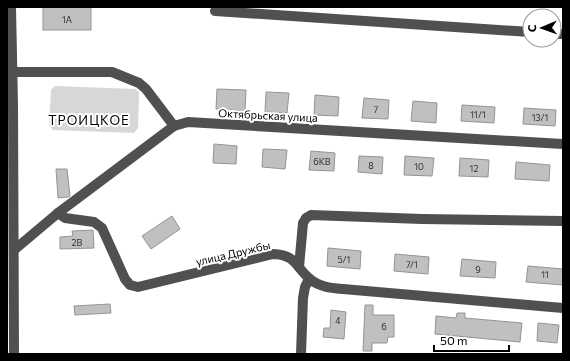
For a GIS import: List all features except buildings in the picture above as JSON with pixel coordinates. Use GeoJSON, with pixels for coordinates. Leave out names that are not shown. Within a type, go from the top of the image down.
{"type":"FeatureCollection","features":[{"type":"Feature","properties":{"kind":"street"},"geometry":{"type":"LineString","coordinates":[[11,7],[14,250],[12,348]]}},
{"type":"Feature","properties":{"kind":"street"},"geometry":{"type":"LineString","coordinates":[[215,12],[522,31]]}},
{"type":"Feature","properties":{"kind":"street"},"geometry":{"type":"LineString","coordinates":[[13,72],[112,72],[139,83],[146,89],[174,126]]}},
{"type":"Feature","properties":{"kind":"street","name":"Октябрьская улица"},"geometry":{"type":"LineString","coordinates":[[14,250],[58,213],[174,126],[188,122],[563,144]]}},
{"type":"Feature","properties":{"kind":"street","name":"улица Дружбы"},"geometry":{"type":"LineString","coordinates":[[58,213],[65,218],[94,222],[102,228],[125,279],[130,284],[138,287],[273,254],[283,255],[292,259],[309,279],[325,287],[563,308]]}},
{"type":"Feature","properties":{"kind":"street"},"geometry":{"type":"LineString","coordinates":[[299,267],[303,223],[306,218],[311,215],[422,219],[563,221]]}},
{"type":"Feature","properties":{"kind":"street"},"geometry":{"type":"LineString","coordinates":[[301,354],[302,298],[309,279]]}},
{"type":"Feature","properties":{"kind":"shaded area"},"geometry":{"type":"Polygon","coordinates":[[[55,86],[136,89],[139,93],[138,128],[134,133],[53,130],[49,125],[51,90],[55,86]]]}},
{"type":"Feature","properties":{"kind":"district","name":"ТРОИЦКОЕ"},"geometry":{"type":"Point","coordinates":[89,120]}}]}
